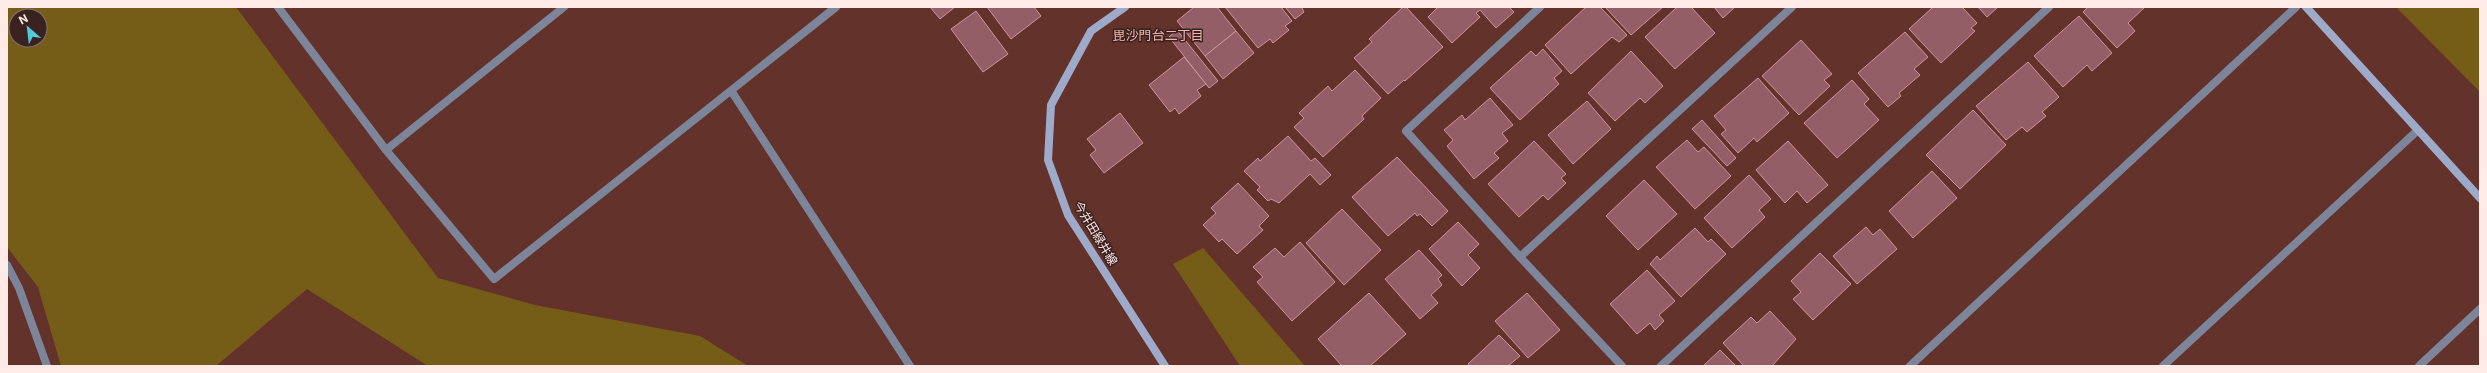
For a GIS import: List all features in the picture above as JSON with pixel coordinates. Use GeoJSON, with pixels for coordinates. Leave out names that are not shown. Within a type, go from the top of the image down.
{"type":"FeatureCollection","features":[{"type":"Feature","properties":{"kind":"main road","name":"今井田緑井線"},"geometry":{"type":"LineString","coordinates":[[1125,7],[1091,31],[1051,105],[1048,160],[1068,215],[1165,366]]}},
{"type":"Feature","properties":{"kind":"main road"},"geometry":{"type":"LineString","coordinates":[[2306,7],[2480,198]]}},
{"type":"Feature","properties":{"kind":"street"},"geometry":{"type":"LineString","coordinates":[[278,7],[386,150],[494,279],[732,92],[836,7]]}},
{"type":"Feature","properties":{"kind":"street"},"geometry":{"type":"LineString","coordinates":[[386,150],[564,7]]}},
{"type":"Feature","properties":{"kind":"street"},"geometry":{"type":"LineString","coordinates":[[1540,7],[1406,131],[1520,257],[1622,366]]}},
{"type":"Feature","properties":{"kind":"street"},"geometry":{"type":"LineString","coordinates":[[1520,257],[1792,7]]}},
{"type":"Feature","properties":{"kind":"street"},"geometry":{"type":"LineString","coordinates":[[1660,366],[2049,7]]}},
{"type":"Feature","properties":{"kind":"street"},"geometry":{"type":"LineString","coordinates":[[1910,366],[2296,7]]}},
{"type":"Feature","properties":{"kind":"street"},"geometry":{"type":"LineString","coordinates":[[732,92],[910,366]]}},
{"type":"Feature","properties":{"kind":"street"},"geometry":{"type":"LineString","coordinates":[[2163,366],[2418,130]]}},
{"type":"Feature","properties":{"kind":"street"},"geometry":{"type":"LineString","coordinates":[[7,265],[19,288],[48,366]]}},
{"type":"Feature","properties":{"kind":"street"},"geometry":{"type":"LineString","coordinates":[[2419,366],[2480,309]]}},
{"type":"Feature","properties":{"kind":"shaded area"},"geometry":{"type":"Polygon","coordinates":[[[7,7],[236,7],[438,278],[535,305],[700,336],[748,366],[428,366],[307,289],[216,366],[61,366],[38,287],[7,247],[7,7]]]}},
{"type":"Feature","properties":{"kind":"shaded area"},"geometry":{"type":"Polygon","coordinates":[[[2396,7],[2480,7],[2480,92],[2396,7]]]}},
{"type":"Feature","properties":{"kind":"shaded area"},"geometry":{"type":"Polygon","coordinates":[[[1203,248],[1305,366],[1240,366],[1173,264],[1203,248]]]}},
{"type":"Feature","properties":{"kind":"building"},"geometry":{"type":"Polygon","coordinates":[[[930,7],[955,7],[940,19],[930,7]]]}},
{"type":"Feature","properties":{"kind":"building"},"geometry":{"type":"Polygon","coordinates":[[[987,7],[1034,7],[1041,16],[1011,39],[987,7]]]}},
{"type":"Feature","properties":{"kind":"building"},"geometry":{"type":"Polygon","coordinates":[[[1194,7],[1217,7],[1236,31],[1205,56],[1177,21],[1194,7]]]}},
{"type":"Feature","properties":{"kind":"building"},"geometry":{"type":"Polygon","coordinates":[[[1225,7],[1281,7],[1292,21],[1285,26],[1289,30],[1273,43],[1270,39],[1258,48],[1225,7]]]}},
{"type":"Feature","properties":{"kind":"building"},"geometry":{"type":"Polygon","coordinates":[[[1285,7],[1304,7],[1302,8],[1304,12],[1295,19],[1285,7]]]}},
{"type":"Feature","properties":{"kind":"building"},"geometry":{"type":"Polygon","coordinates":[[[1403,7],[1406,7],[1443,47],[1388,94],[1354,58],[1372,42],[1369,39],[1403,7]]]}},
{"type":"Feature","properties":{"kind":"building"},"geometry":{"type":"Polygon","coordinates":[[[1438,7],[1509,7],[1514,12],[1496,28],[1480,10],[1476,13],[1480,17],[1452,43],[1428,17],[1438,7]]]}},
{"type":"Feature","properties":{"kind":"building"},"geometry":{"type":"Polygon","coordinates":[[[1586,7],[1600,7],[1627,35],[1619,42],[1612,37],[1571,74],[1545,45],[1586,7]]]}},
{"type":"Feature","properties":{"kind":"building"},"geometry":{"type":"Polygon","coordinates":[[[1605,7],[1663,7],[1631,35],[1605,7]]]}},
{"type":"Feature","properties":{"kind":"building"},"geometry":{"type":"Polygon","coordinates":[[[1677,7],[1691,7],[1715,33],[1675,69],[1645,37],[1677,7]]]}},
{"type":"Feature","properties":{"kind":"building"},"geometry":{"type":"Polygon","coordinates":[[[1714,7],[1735,7],[1723,18],[1714,7]]]}},
{"type":"Feature","properties":{"kind":"building"},"geometry":{"type":"Polygon","coordinates":[[[1933,7],[1962,7],[1977,23],[1971,28],[1975,31],[1941,63],[1909,29],[1933,7]]]}},
{"type":"Feature","properties":{"kind":"building"},"geometry":{"type":"Polygon","coordinates":[[[1978,7],[1998,7],[1987,17],[1978,7]]]}},
{"type":"Feature","properties":{"kind":"building"},"geometry":{"type":"Polygon","coordinates":[[[2088,7],[2145,7],[2128,23],[2135,31],[2117,48],[2083,12],[2088,7]]]}},
{"type":"Feature","properties":{"kind":"building"},"geometry":{"type":"Polygon","coordinates":[[[976,11],[1008,54],[983,72],[951,29],[976,11]]]}},
{"type":"Feature","properties":{"kind":"building"},"geometry":{"type":"Polygon","coordinates":[[[2079,16],[2112,53],[2092,71],[2087,65],[2063,87],[2034,56],[2079,16]]]}},
{"type":"Feature","properties":{"kind":"building"},"geometry":{"type":"Polygon","coordinates":[[[1177,30],[1218,81],[1209,88],[1169,37],[1177,30]]]}},
{"type":"Feature","properties":{"kind":"building"},"geometry":{"type":"Polygon","coordinates":[[[1236,31],[1254,53],[1223,79],[1205,56],[1236,31]]]}},
{"type":"Feature","properties":{"kind":"building"},"geometry":{"type":"Polygon","coordinates":[[[1905,32],[1928,57],[1914,69],[1920,75],[1899,93],[1901,96],[1888,107],[1858,73],[1905,32]]]}},
{"type":"Feature","properties":{"kind":"building"},"geometry":{"type":"Polygon","coordinates":[[[1801,40],[1832,74],[1824,80],[1830,86],[1799,115],[1762,76],[1801,40]]]}},
{"type":"Feature","properties":{"kind":"building"},"geometry":{"type":"Polygon","coordinates":[[[1543,49],[1562,71],[1554,78],[1559,84],[1520,120],[1490,88],[1531,51],[1536,56],[1543,49]]]}},
{"type":"Feature","properties":{"kind":"building"},"geometry":{"type":"Polygon","coordinates":[[[1631,51],[1663,86],[1645,103],[1640,98],[1615,121],[1588,93],[1631,51]]]}},
{"type":"Feature","properties":{"kind":"building"},"geometry":{"type":"Polygon","coordinates":[[[1184,57],[1206,84],[1197,90],[1201,96],[1179,114],[1175,108],[1170,112],[1149,85],[1184,57]]]}},
{"type":"Feature","properties":{"kind":"building"},"geometry":{"type":"Polygon","coordinates":[[[2028,62],[2059,97],[2042,112],[2046,116],[2027,132],[2022,127],[2006,140],[1976,106],[2028,62]]]}},
{"type":"Feature","properties":{"kind":"building"},"geometry":{"type":"Polygon","coordinates":[[[1355,70],[1381,98],[1362,116],[1364,119],[1323,157],[1294,127],[1304,118],[1299,113],[1328,86],[1332,91],[1355,70]]]}},
{"type":"Feature","properties":{"kind":"building"},"geometry":{"type":"Polygon","coordinates":[[[1758,78],[1789,113],[1757,142],[1754,138],[1738,153],[1721,134],[1726,130],[1714,116],[1758,78]]]}},
{"type":"Feature","properties":{"kind":"building"},"geometry":{"type":"Polygon","coordinates":[[[1852,80],[1869,99],[1864,104],[1879,120],[1837,158],[1804,123],[1852,80]]]}},
{"type":"Feature","properties":{"kind":"building"},"geometry":{"type":"Polygon","coordinates":[[[1490,98],[1513,125],[1502,133],[1508,141],[1494,153],[1499,158],[1474,179],[1447,146],[1453,140],[1444,130],[1462,115],[1465,120],[1490,98]]]}},
{"type":"Feature","properties":{"kind":"building"},"geometry":{"type":"Polygon","coordinates":[[[1587,101],[1611,129],[1573,164],[1548,135],[1587,101]]]}},
{"type":"Feature","properties":{"kind":"building"},"geometry":{"type":"Polygon","coordinates":[[[1973,110],[2006,145],[1960,189],[1926,155],[1973,110]]]}},
{"type":"Feature","properties":{"kind":"building"},"geometry":{"type":"Polygon","coordinates":[[[1120,113],[1143,143],[1104,173],[1090,155],[1096,150],[1087,139],[1120,113]]]}},
{"type":"Feature","properties":{"kind":"building"},"geometry":{"type":"Polygon","coordinates":[[[1702,120],[1736,158],[1727,166],[1692,129],[1702,120]]]}},
{"type":"Feature","properties":{"kind":"building"},"geometry":{"type":"Polygon","coordinates":[[[1288,136],[1311,161],[1315,158],[1331,175],[1320,185],[1310,174],[1279,203],[1271,199],[1268,201],[1257,190],[1260,187],[1244,171],[1258,158],[1260,161],[1288,136]]]}},
{"type":"Feature","properties":{"kind":"building"},"geometry":{"type":"Polygon","coordinates":[[[1687,140],[1698,152],[1704,147],[1731,176],[1695,209],[1656,167],[1687,140]]]}},
{"type":"Feature","properties":{"kind":"building"},"geometry":{"type":"Polygon","coordinates":[[[1534,141],[1566,174],[1561,178],[1566,183],[1548,200],[1543,195],[1519,217],[1488,184],[1534,141]]]}},
{"type":"Feature","properties":{"kind":"building"},"geometry":{"type":"Polygon","coordinates":[[[1788,141],[1828,185],[1807,203],[1797,191],[1785,203],[1756,170],[1788,141]]]}},
{"type":"Feature","properties":{"kind":"building"},"geometry":{"type":"Polygon","coordinates":[[[1397,157],[1448,211],[1432,226],[1420,214],[1417,216],[1415,213],[1388,236],[1352,197],[1397,157]]]}},
{"type":"Feature","properties":{"kind":"building"},"geometry":{"type":"Polygon","coordinates":[[[1932,171],[1957,198],[1913,238],[1889,211],[1932,171]]]}},
{"type":"Feature","properties":{"kind":"building"},"geometry":{"type":"Polygon","coordinates":[[[1749,175],[1771,199],[1759,210],[1765,217],[1732,248],[1704,218],[1749,175]]]}},
{"type":"Feature","properties":{"kind":"building"},"geometry":{"type":"Polygon","coordinates":[[[1644,180],[1677,214],[1638,250],[1606,216],[1644,180]]]}},
{"type":"Feature","properties":{"kind":"building"},"geometry":{"type":"Polygon","coordinates":[[[1238,183],[1269,216],[1259,226],[1263,230],[1237,254],[1222,239],[1219,242],[1203,225],[1216,213],[1211,208],[1238,183]]]}},
{"type":"Feature","properties":{"kind":"building"},"geometry":{"type":"Polygon","coordinates":[[[1342,209],[1381,250],[1344,285],[1306,243],[1342,209]]]}},
{"type":"Feature","properties":{"kind":"building"},"geometry":{"type":"Polygon","coordinates":[[[1458,222],[1479,244],[1468,255],[1480,268],[1462,286],[1429,249],[1458,222]]]}},
{"type":"Feature","properties":{"kind":"building"},"geometry":{"type":"Polygon","coordinates":[[[1866,227],[1873,235],[1880,229],[1897,249],[1857,284],[1833,256],[1866,227]]]}},
{"type":"Feature","properties":{"kind":"building"},"geometry":{"type":"Polygon","coordinates":[[[1695,228],[1708,242],[1711,239],[1726,254],[1681,297],[1650,264],[1657,256],[1660,260],[1695,228]]]}},
{"type":"Feature","properties":{"kind":"building"},"geometry":{"type":"Polygon","coordinates":[[[1300,242],[1335,282],[1292,321],[1257,282],[1263,277],[1253,267],[1275,248],[1284,257],[1300,242]]]}},
{"type":"Feature","properties":{"kind":"building"},"geometry":{"type":"Polygon","coordinates":[[[1419,250],[1442,275],[1438,279],[1442,285],[1431,295],[1438,303],[1420,319],[1385,279],[1419,250]]]}},
{"type":"Feature","properties":{"kind":"building"},"geometry":{"type":"Polygon","coordinates":[[[1820,253],[1851,284],[1813,320],[1793,299],[1801,292],[1791,281],[1820,253]]]}},
{"type":"Feature","properties":{"kind":"building"},"geometry":{"type":"Polygon","coordinates":[[[1647,270],[1675,301],[1659,315],[1664,321],[1655,330],[1650,323],[1637,334],[1610,304],[1647,270]]]}},
{"type":"Feature","properties":{"kind":"building"},"geometry":{"type":"Polygon","coordinates":[[[1369,293],[1406,334],[1370,366],[1342,366],[1318,339],[1369,293]]]}},
{"type":"Feature","properties":{"kind":"building"},"geometry":{"type":"Polygon","coordinates":[[[1527,293],[1560,330],[1528,358],[1495,321],[1527,293]]]}},
{"type":"Feature","properties":{"kind":"building"},"geometry":{"type":"Polygon","coordinates":[[[1770,311],[1796,339],[1772,366],[1744,366],[1723,343],[1751,317],[1757,323],[1770,311]]]}},
{"type":"Feature","properties":{"kind":"building"},"geometry":{"type":"Polygon","coordinates":[[[1499,335],[1520,356],[1508,366],[1470,366],[1468,364],[1499,335]]]}},
{"type":"Feature","properties":{"kind":"building"},"geometry":{"type":"Polygon","coordinates":[[[1720,350],[1736,366],[1703,366],[1720,350]]]}},
{"type":"Feature","properties":{"kind":"district","name":"毘沙門台二丁目"},"geometry":{"type":"Point","coordinates":[1158,35]}}]}
